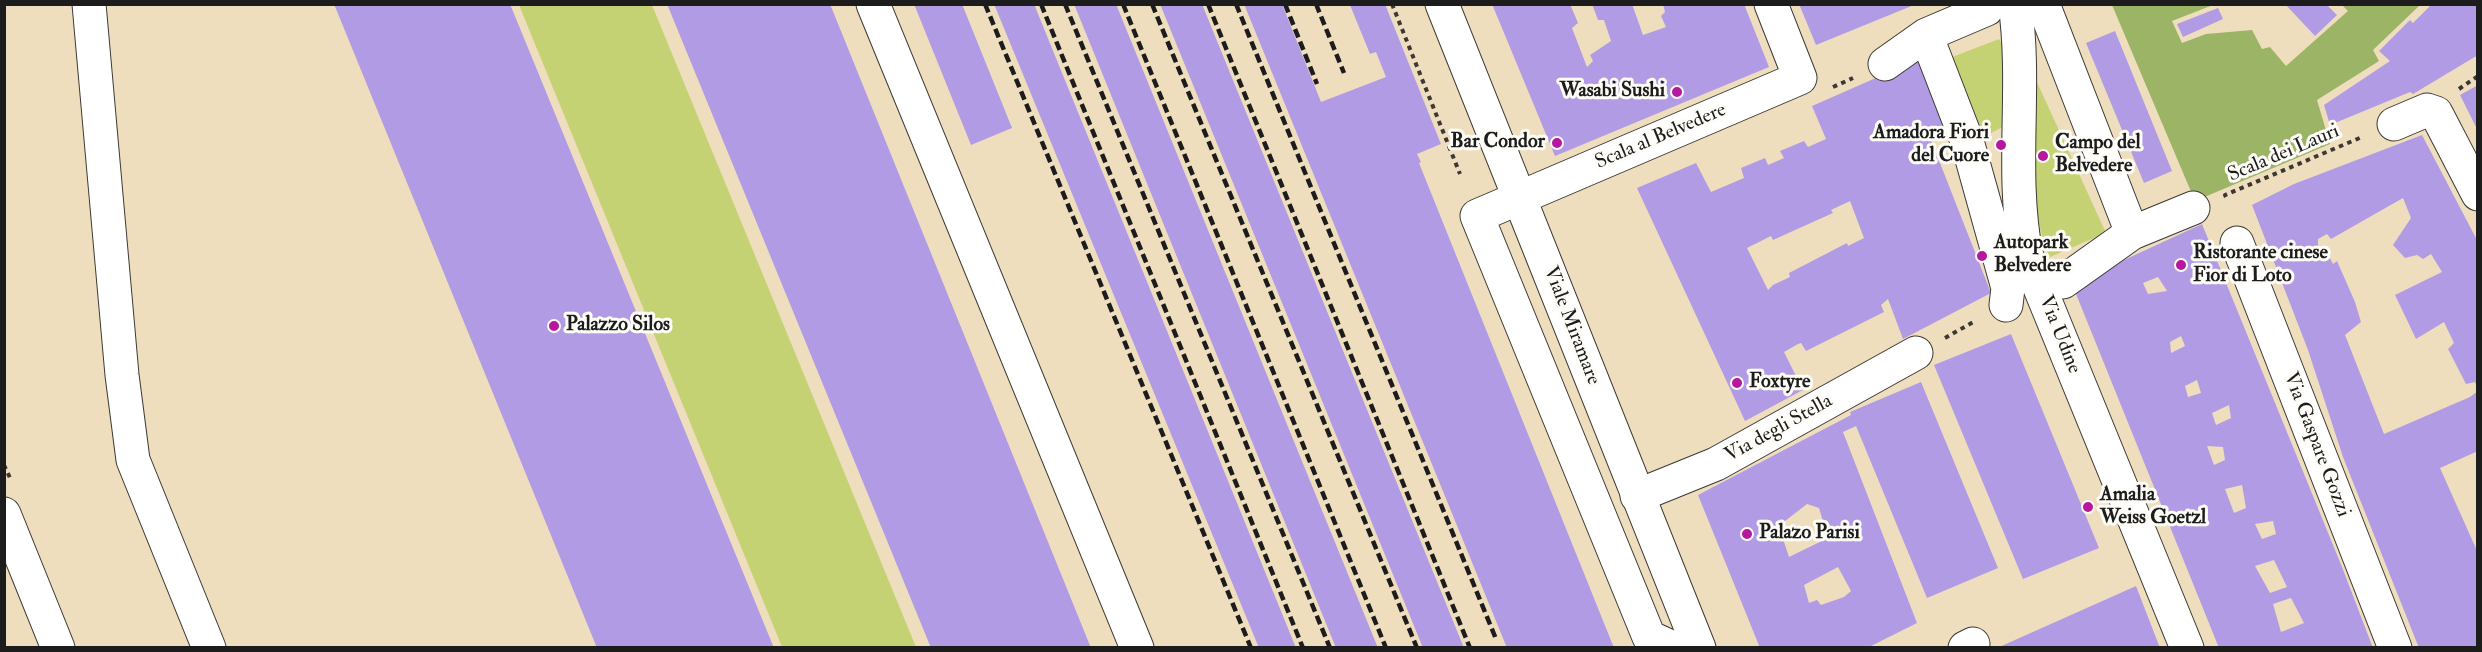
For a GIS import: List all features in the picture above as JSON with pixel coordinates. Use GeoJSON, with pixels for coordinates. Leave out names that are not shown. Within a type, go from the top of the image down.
{"type":"FeatureCollection","features":[{"type":"Feature","properties":{"kind":"street"},"geometry":{"type":"LineString","coordinates":[[89,4],[122,375],[133,460],[209,648]]}},
{"type":"Feature","properties":{"kind":"street"},"geometry":{"type":"LineString","coordinates":[[873,4],[1137,648]]}},
{"type":"Feature","properties":{"kind":"street","name":"Viale Miramare"},"geometry":{"type":"LineString","coordinates":[[1442,4],[1521,197],[1637,496],[1699,648]]}},
{"type":"Feature","properties":{"kind":"street","name":"Scala al Belvedere"},"geometry":{"type":"LineString","coordinates":[[1673,648],[1649,638],[1477,216],[1800,78],[1770,4]]}},
{"type":"Feature","properties":{"kind":"street"},"geometry":{"type":"LineString","coordinates":[[1885,64],[1926,35],[1987,9],[1987,4]]}},
{"type":"Feature","properties":{"kind":"street","name":"Via Udine"},"geometry":{"type":"LineString","coordinates":[[2016,4],[2020,51],[2019,215],[2026,254],[2187,648]]}},
{"type":"Feature","properties":{"kind":"street"},"geometry":{"type":"LineString","coordinates":[[2043,4],[2132,233]]}},
{"type":"Feature","properties":{"kind":"street"},"geometry":{"type":"LineString","coordinates":[[1926,35],[1967,141],[2010,299]]}},
{"type":"Feature","properties":{"kind":"street"},"geometry":{"type":"LineString","coordinates":[[2381,130],[2427,110],[2436,113],[2478,194]]}},
{"type":"Feature","properties":{"kind":"street"},"geometry":{"type":"LineString","coordinates":[[2063,282],[2132,233],[2193,208]]}},
{"type":"Feature","properties":{"kind":"street","name":"Via Gaspare Gozzi"},"geometry":{"type":"LineString","coordinates":[[2237,243],[2395,648]]}},
{"type":"Feature","properties":{"kind":"street","name":"Via degli Stella"},"geometry":{"type":"LineString","coordinates":[[1637,496],[1716,464],[1929,346]]}},
{"type":"Feature","properties":{"kind":"street"},"geometry":{"type":"LineString","coordinates":[[4,514],[58,648]]}},
{"type":"Feature","properties":{"kind":"path"},"geometry":{"type":"LineString","coordinates":[[1392,4],[1460,174]]}},
{"type":"Feature","properties":{"kind":"path"},"geometry":{"type":"LineString","coordinates":[[2454,93],[2478,76]]}},
{"type":"Feature","properties":{"kind":"path","name":"Scala dei Lauri"},"geometry":{"type":"LineString","coordinates":[[2228,203],[2225,195],[2381,130]]}},
{"type":"Feature","properties":{"kind":"path"},"geometry":{"type":"LineString","coordinates":[[1929,346],[2010,299]]}},
{"type":"Feature","properties":{"kind":"green space"},"geometry":{"type":"Polygon","coordinates":[[[519,5],[652,5],[916,647],[782,647],[519,5]]]}},
{"type":"Feature","properties":{"kind":"green space"},"geometry":{"type":"Polygon","coordinates":[[[2112,5],[2213,5],[2172,21],[2182,43],[2206,34],[2252,30],[2262,49],[2270,47],[2286,66],[2348,11],[2342,5],[2420,5],[2373,50],[2379,61],[2317,100],[2330,144],[2195,201],[2112,5]]]}},
{"type":"Feature","properties":{"kind":"green space"},"geometry":{"type":"Polygon","coordinates":[[[1999,39],[2005,49],[2005,126],[1979,139],[1947,59],[1999,39]]]}},
{"type":"Feature","properties":{"kind":"green space"},"geometry":{"type":"Polygon","coordinates":[[[2036,80],[2106,233],[2050,257],[2042,236],[2034,192],[2033,147],[2036,80]]]}},
{"type":"Feature","properties":{"kind":"building","name":"Palazzo Silos"},"geometry":{"type":"Polygon","coordinates":[[[334,4],[510,4],[774,648],[597,648],[334,4]]]}},
{"type":"Feature","properties":{"kind":"building"},"geometry":{"type":"Polygon","coordinates":[[[667,4],[830,4],[1091,648],[931,648],[667,4]]]}},
{"type":"Feature","properties":{"kind":"building"},"geometry":{"type":"Polygon","coordinates":[[[914,4],[962,4],[1012,128],[971,145],[914,4]]]}},
{"type":"Feature","properties":{"kind":"building"},"geometry":{"type":"Polygon","coordinates":[[[994,4],[1034,4],[1296,648],[1259,648],[994,4]]]}},
{"type":"Feature","properties":{"kind":"building"},"geometry":{"type":"Polygon","coordinates":[[[1074,4],[1116,4],[1378,648],[1336,648],[1074,4]]]}},
{"type":"Feature","properties":{"kind":"building"},"geometry":{"type":"Polygon","coordinates":[[[1160,4],[1202,4],[1464,648],[1423,648],[1160,4]]]}},
{"type":"Feature","properties":{"kind":"building"},"geometry":{"type":"Polygon","coordinates":[[[1244,4],[1282,4],[1321,102],[1386,77],[1376,52],[1370,54],[1350,5],[1385,4],[1441,144],[1417,154],[1421,162],[1419,163],[1614,648],[1507,648],[1244,4]]]}},
{"type":"Feature","properties":{"kind":"building"},"geometry":{"type":"Polygon","coordinates":[[[1492,4],[1570,4],[1578,23],[1572,28],[1587,67],[1593,61],[1590,55],[1611,41],[1604,20],[1598,20],[1592,4],[1632,4],[1643,35],[1666,27],[1661,16],[1665,12],[1663,4],[1744,4],[1769,67],[1555,156],[1492,4]]]}},
{"type":"Feature","properties":{"kind":"building"},"geometry":{"type":"Polygon","coordinates":[[[1799,4],[1914,4],[1914,5],[1816,45],[1799,4]]]}},
{"type":"Feature","properties":{"kind":"building"},"geometry":{"type":"Polygon","coordinates":[[[2285,4],[2326,4],[2337,15],[2315,36],[2285,4]]]}},
{"type":"Feature","properties":{"kind":"building"},"geometry":{"type":"Polygon","coordinates":[[[2428,4],[2478,4],[2478,55],[2413,94],[2410,92],[2330,125],[2324,105],[2390,61],[2379,51],[2410,20],[2413,23],[2430,6],[2428,4]]]}},
{"type":"Feature","properties":{"kind":"building"},"geometry":{"type":"Polygon","coordinates":[[[2218,8],[2223,19],[2183,37],[2177,24],[2218,8]]]}},
{"type":"Feature","properties":{"kind":"building"},"geometry":{"type":"Polygon","coordinates":[[[2115,31],[2172,171],[2144,183],[2086,43],[2115,31]]]}},
{"type":"Feature","properties":{"kind":"building"},"geometry":{"type":"Polygon","coordinates":[[[1919,59],[1946,126],[1929,135],[1991,293],[1903,339],[1888,299],[1881,305],[1884,312],[1806,351],[1801,343],[1798,344],[1784,352],[1803,390],[1745,421],[1637,188],[1696,163],[1711,192],[1744,178],[1741,168],[1765,158],[1768,165],[1784,158],[1780,151],[1804,141],[1808,147],[1826,139],[1812,106],[1919,59]],[[1850,201],[1831,210],[1833,213],[1773,240],[1771,236],[1747,248],[1768,290],[1790,277],[1789,273],[1847,243],[1848,246],[1864,238],[1850,201]]]}},
{"type":"Feature","properties":{"kind":"building"},"geometry":{"type":"Polygon","coordinates":[[[2478,85],[2478,131],[2460,95],[2478,85]]]}},
{"type":"Feature","properties":{"kind":"building"},"geometry":{"type":"Polygon","coordinates":[[[2422,135],[2478,242],[2478,390],[2475,382],[2466,384],[2448,349],[2454,343],[2444,322],[2416,339],[2395,295],[2442,272],[2431,254],[2423,259],[2417,255],[2405,258],[2393,245],[2411,218],[2403,198],[2331,239],[2327,234],[2318,239],[2318,251],[2325,248],[2333,264],[2337,261],[2355,302],[2361,322],[2345,335],[2384,434],[2470,397],[2478,391],[2478,451],[2440,468],[2478,553],[2478,648],[2419,648],[2343,457],[2308,350],[2252,205],[2294,184],[2422,135]]]}},
{"type":"Feature","properties":{"kind":"building"},"geometry":{"type":"Polygon","coordinates":[[[2202,224],[2373,648],[2219,648],[2072,284],[2202,224]],[[2158,277],[2143,283],[2148,294],[2167,291],[2158,277]],[[2181,336],[2170,342],[2171,353],[2185,346],[2181,336]],[[2197,380],[2185,386],[2188,397],[2201,393],[2197,380]],[[2229,405],[2212,413],[2216,425],[2231,418],[2229,405]],[[2207,446],[2214,465],[2225,460],[2223,447],[2207,446]],[[2242,485],[2225,489],[2234,513],[2246,508],[2242,485]],[[2273,521],[2255,524],[2262,539],[2276,534],[2273,521]],[[2274,560],[2255,566],[2270,593],[2287,587],[2274,560]],[[2291,598],[2273,604],[2281,632],[2304,623],[2291,598]]]}},
{"type":"Feature","properties":{"kind":"building"},"geometry":{"type":"Polygon","coordinates":[[[2011,334],[2099,548],[2023,579],[1934,365],[2011,334]]]}},
{"type":"Feature","properties":{"kind":"building","name":"Palazo Parisi"},"geometry":{"type":"Polygon","coordinates":[[[1921,382],[1998,568],[1927,598],[1856,426],[1843,432],[1917,623],[1867,648],[1760,648],[1698,495],[1851,415],[1850,412],[1921,382]],[[1807,504],[1785,521],[1780,530],[1789,557],[1828,538],[1819,508],[1807,504]],[[1838,567],[1804,585],[1809,603],[1817,600],[1821,605],[1844,597],[1851,591],[1838,567]]]}},
{"type":"Feature","properties":{"kind":"building"},"geometry":{"type":"Polygon","coordinates":[[[2136,586],[2160,648],[1997,648],[2136,586]]]}},
{"type":"Feature","properties":{"kind":"railway"},"geometry":{"type":"LineString","coordinates":[[985,4],[1251,648]]}},
{"type":"Feature","properties":{"kind":"railway"},"geometry":{"type":"LineString","coordinates":[[1041,4],[1303,648]]}},
{"type":"Feature","properties":{"kind":"railway"},"geometry":{"type":"LineString","coordinates":[[1065,4],[1330,648]]}},
{"type":"Feature","properties":{"kind":"railway"},"geometry":{"type":"LineString","coordinates":[[1123,4],[1386,648]]}},
{"type":"Feature","properties":{"kind":"railway"},"geometry":{"type":"LineString","coordinates":[[1152,4],[1417,648]]}},
{"type":"Feature","properties":{"kind":"railway"},"geometry":{"type":"LineString","coordinates":[[1208,4],[1470,648]]}},
{"type":"Feature","properties":{"kind":"railway"},"geometry":{"type":"LineString","coordinates":[[1236,4],[1496,639]]}},
{"type":"Feature","properties":{"kind":"railway"},"geometry":{"type":"LineString","coordinates":[[1285,4],[1317,84]]}},
{"type":"Feature","properties":{"kind":"railway"},"geometry":{"type":"LineString","coordinates":[[1316,4],[1344,73]]}},
{"type":"Feature","properties":{"kind":"place","name":"Wasabi Sushi"},"geometry":{"type":"Point","coordinates":[1677,92]}},
{"type":"Feature","properties":{"kind":"place","name":"Bar Condor"},"geometry":{"type":"Point","coordinates":[1557,143]}},
{"type":"Feature","properties":{"kind":"place","name":"Amadora Fiori del Cuore"},"geometry":{"type":"Point","coordinates":[2001,145]}},
{"type":"Feature","properties":{"kind":"place","name":"Campo del Belvedere"},"geometry":{"type":"Point","coordinates":[2043,156]}},
{"type":"Feature","properties":{"kind":"place","name":"Autopark Belvedere"},"geometry":{"type":"Point","coordinates":[1982,256]}},
{"type":"Feature","properties":{"kind":"place","name":"Ristorante cinese Fior di Loto"},"geometry":{"type":"Point","coordinates":[2181,265]}},
{"type":"Feature","properties":{"kind":"place","name":"Palazzo Silos"},"geometry":{"type":"Point","coordinates":[554,326]}},
{"type":"Feature","properties":{"kind":"place","name":"Foxtyre"},"geometry":{"type":"Point","coordinates":[1737,383]}},
{"type":"Feature","properties":{"kind":"place","name":"Amalia Weiss Goetzl"},"geometry":{"type":"Point","coordinates":[2088,507]}},
{"type":"Feature","properties":{"kind":"place","name":"Palazo Parisi"},"geometry":{"type":"Point","coordinates":[1747,534]}}]}
